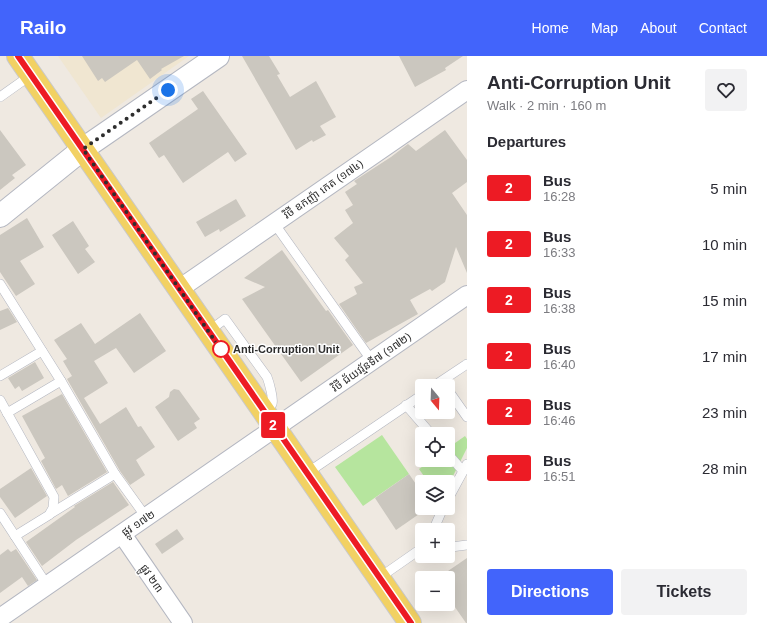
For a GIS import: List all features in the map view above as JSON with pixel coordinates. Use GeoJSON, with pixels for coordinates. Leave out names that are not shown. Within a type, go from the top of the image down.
{"type":"FeatureCollection","features":[{"type":"Feature","properties":{"kind":"main road"},"geometry":{"type":"LineString","coordinates":[[18,56],[410,623]]}},
{"type":"Feature","properties":{"kind":"street"},"geometry":{"type":"LineString","coordinates":[[0,216],[83,149],[218,56]]}},
{"type":"Feature","properties":{"kind":"street","name":"វិថី ឧកញ៉ា កេត (១៧៤)"},"geometry":{"type":"LineString","coordinates":[[179,289],[467,90]]}},
{"type":"Feature","properties":{"kind":"street","name":"វិថី ជ័យវរ្ម័នទី៧ (១៧២)"},"geometry":{"type":"LineString","coordinates":[[269,419],[372,361],[467,295]]}},
{"type":"Feature","properties":{"kind":"street","name":"ផ្លូវ ១៧២"},"geometry":{"type":"LineString","coordinates":[[0,618],[146,517],[269,419]]}},
{"type":"Feature","properties":{"kind":"street","name":"ផ្លូវ ២៣"},"geometry":{"type":"LineString","coordinates":[[122,534],[183,623]]}},
{"type":"Feature","properties":{"kind":"lane"},"geometry":{"type":"LineString","coordinates":[[0,97],[31,75]]}},
{"type":"Feature","properties":{"kind":"lane"},"geometry":{"type":"LineString","coordinates":[[274,223],[372,361]]}},
{"type":"Feature","properties":{"kind":"lane"},"geometry":{"type":"LineString","coordinates":[[0,284],[3,297],[42,351],[115,474],[146,517]]}},
{"type":"Feature","properties":{"kind":"lane"},"geometry":{"type":"LineString","coordinates":[[0,376],[42,351]]}},
{"type":"Feature","properties":{"kind":"lane"},"geometry":{"type":"LineString","coordinates":[[448,379],[467,364]]}},
{"type":"Feature","properties":{"kind":"lane"},"geometry":{"type":"LineString","coordinates":[[7,413],[61,381]]}},
{"type":"Feature","properties":{"kind":"lane"},"geometry":{"type":"LineString","coordinates":[[306,473],[415,399]]}},
{"type":"Feature","properties":{"kind":"lane"},"geometry":{"type":"LineString","coordinates":[[0,400],[54,497],[53,508],[49,515]]}},
{"type":"Feature","properties":{"kind":"lane"},"geometry":{"type":"LineString","coordinates":[[455,400],[467,417]]}},
{"type":"Feature","properties":{"kind":"lane"},"geometry":{"type":"LineString","coordinates":[[406,405],[425,427]]}},
{"type":"Feature","properties":{"kind":"lane"},"geometry":{"type":"LineString","coordinates":[[455,460],[465,468],[455,486]]}},
{"type":"Feature","properties":{"kind":"lane"},"geometry":{"type":"LineString","coordinates":[[15,536],[115,474]]}},
{"type":"Feature","properties":{"kind":"lane"},"geometry":{"type":"LineString","coordinates":[[0,513],[47,585]]}},
{"type":"Feature","properties":{"kind":"lane"},"geometry":{"type":"LineString","coordinates":[[455,546],[467,545]]}},
{"type":"Feature","properties":{"kind":"lane"},"geometry":{"type":"LineString","coordinates":[[380,578],[415,553]]}},
{"type":"Feature","properties":{"kind":"shaded area"},"geometry":{"type":"Polygon","coordinates":[[[58,56],[189,56],[101,118],[58,56]]]}},
{"type":"Feature","properties":{"kind":"green space"},"geometry":{"type":"Polygon","coordinates":[[[382,435],[409,474],[363,506],[335,467],[382,435]]]}},
{"type":"Feature","properties":{"kind":"green space"},"geometry":{"type":"Polygon","coordinates":[[[465,436],[467,439],[467,448],[454,475],[423,475],[419,469],[422,467],[455,467],[455,443],[465,436]]]}},
{"type":"Feature","properties":{"kind":"building"},"geometry":{"type":"Polygon","coordinates":[[[82,56],[184,56],[161,69],[162,70],[150,79],[137,60],[105,82],[102,78],[98,81],[82,56]]]}},
{"type":"Feature","properties":{"kind":"building"},"geometry":{"type":"Polygon","coordinates":[[[242,56],[269,56],[280,74],[277,75],[290,97],[316,81],[336,117],[320,126],[326,135],[313,142],[312,140],[296,150],[242,56]]]}},
{"type":"Feature","properties":{"kind":"building"},"geometry":{"type":"Polygon","coordinates":[[[399,56],[463,56],[445,68],[446,70],[415,87],[399,56]]]}},
{"type":"Feature","properties":{"kind":"building"},"geometry":{"type":"Polygon","coordinates":[[[203,91],[247,154],[235,162],[228,152],[183,183],[164,155],[159,158],[149,143],[198,109],[191,99],[203,91]]]}},
{"type":"Feature","properties":{"kind":"building"},"geometry":{"type":"Polygon","coordinates":[[[0,130],[26,165],[12,175],[15,178],[0,190],[0,130]]]}},
{"type":"Feature","properties":{"kind":"building"},"geometry":{"type":"Polygon","coordinates":[[[445,130],[467,160],[467,182],[452,193],[467,215],[467,273],[456,247],[445,282],[432,291],[430,289],[410,300],[418,314],[366,343],[339,304],[357,294],[354,287],[363,283],[345,260],[349,256],[334,238],[353,223],[345,210],[353,205],[345,192],[357,184],[354,181],[408,144],[416,151],[445,130]]]}},
{"type":"Feature","properties":{"kind":"building"},"geometry":{"type":"Polygon","coordinates":[[[236,199],[246,216],[220,232],[219,229],[205,237],[196,222],[236,199]]]}},
{"type":"Feature","properties":{"kind":"building"},"geometry":{"type":"Polygon","coordinates":[[[27,218],[44,247],[20,261],[35,284],[16,296],[0,272],[0,235],[27,218]]]}},
{"type":"Feature","properties":{"kind":"building"},"geometry":{"type":"Polygon","coordinates":[[[73,221],[89,246],[85,249],[95,262],[78,274],[52,235],[73,221]]]}},
{"type":"Feature","properties":{"kind":"building"},"geometry":{"type":"Polygon","coordinates":[[[282,250],[326,311],[328,310],[353,345],[301,382],[242,299],[265,287],[244,278],[282,250]]]}},
{"type":"Feature","properties":{"kind":"building"},"geometry":{"type":"Polygon","coordinates":[[[8,308],[17,322],[0,330],[0,311],[8,308]]]}},
{"type":"Feature","properties":{"kind":"building"},"geometry":{"type":"Polygon","coordinates":[[[140,313],[166,351],[134,373],[116,348],[94,361],[108,383],[84,398],[100,424],[126,407],[138,427],[141,426],[155,447],[136,460],[145,475],[130,485],[120,471],[67,379],[72,376],[63,361],[67,359],[54,340],[81,323],[95,344],[140,313]]]}},
{"type":"Feature","properties":{"kind":"building"},"geometry":{"type":"Polygon","coordinates":[[[35,362],[44,378],[22,391],[19,386],[15,389],[8,378],[35,362]]]}},
{"type":"Feature","properties":{"kind":"building"},"geometry":{"type":"Polygon","coordinates":[[[174,389],[179,390],[200,419],[194,423],[197,428],[178,441],[155,407],[169,397],[170,392],[174,389]]]}},
{"type":"Feature","properties":{"kind":"building"},"geometry":{"type":"Polygon","coordinates":[[[62,394],[107,472],[68,496],[62,485],[56,489],[41,461],[45,458],[22,416],[62,394]]]}},
{"type":"Feature","properties":{"kind":"building"},"geometry":{"type":"Polygon","coordinates":[[[31,468],[47,496],[15,518],[0,497],[0,489],[31,468]]]}},
{"type":"Feature","properties":{"kind":"building"},"geometry":{"type":"Polygon","coordinates":[[[409,474],[415,483],[415,515],[418,515],[396,530],[375,498],[409,474]]]}},
{"type":"Feature","properties":{"kind":"building"},"geometry":{"type":"Polygon","coordinates":[[[113,482],[129,505],[76,540],[42,566],[26,542],[75,507],[74,506],[113,482]]]}},
{"type":"Feature","properties":{"kind":"building"},"geometry":{"type":"Polygon","coordinates":[[[177,529],[184,539],[162,554],[155,544],[177,529]]]}},
{"type":"Feature","properties":{"kind":"building"},"geometry":{"type":"Polygon","coordinates":[[[8,549],[11,552],[16,549],[37,580],[28,586],[22,577],[0,593],[0,555],[8,549]]]}},
{"type":"Feature","properties":{"kind":"building"},"geometry":{"type":"Polygon","coordinates":[[[467,558],[467,623],[455,607],[455,571],[448,571],[467,558]]]}},
{"type":"Feature","properties":{"kind":"bus line","name":"2"},"geometry":{"type":"LineString","coordinates":[[18,56],[411,623]]}},
{"type":"Feature","properties":{"kind":"place","name":"Anti-Corruption Unit"},"geometry":{"type":"Point","coordinates":[221,349]}},
{"type":"Feature","properties":{"kind":"route"},"geometry":{"type":"LineString","coordinates":[[168,90],[83,149],[224,354],[221,349]]}}]}
